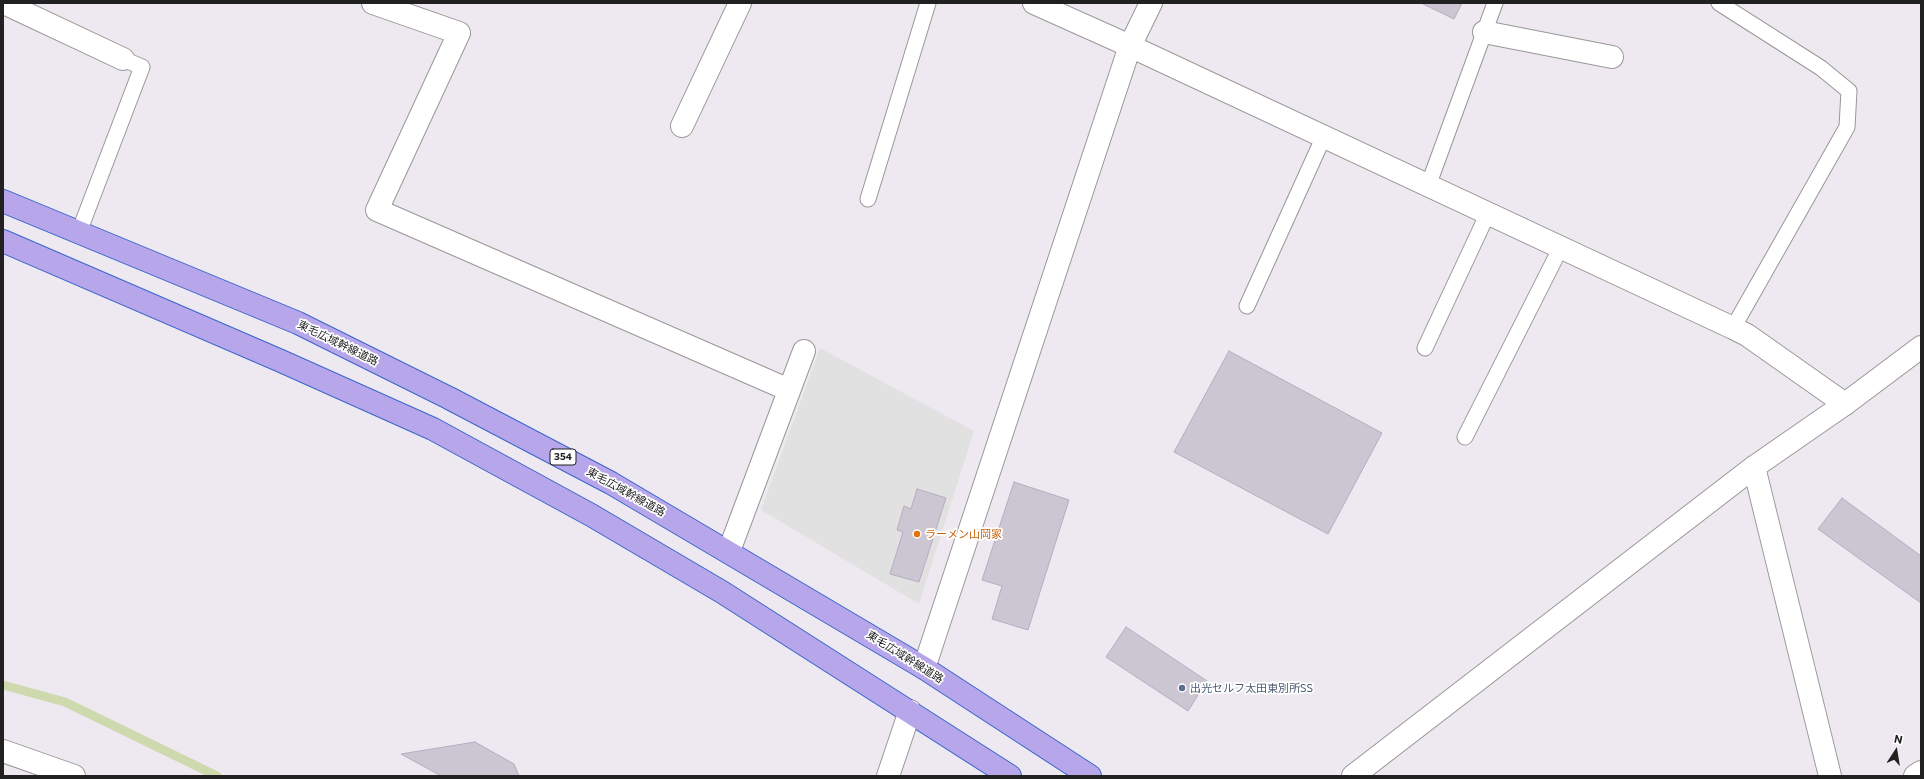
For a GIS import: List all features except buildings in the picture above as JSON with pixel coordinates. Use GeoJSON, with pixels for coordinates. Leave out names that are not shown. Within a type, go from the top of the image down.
{"type":"FeatureCollection","features":[{"type":"Feature","properties":{"kind":"highway","name":"東毛広域幹線道路"},"geometry":{"type":"LineString","coordinates":[[3,201],[298,323],[449,398],[611,483],[729,551],[924,668],[1090,776]]}},
{"type":"Feature","properties":{"kind":"highway"},"geometry":{"type":"LineString","coordinates":[[3,241],[281,361],[433,429],[591,515],[722,592],[1010,776]]}},
{"type":"Feature","properties":{"kind":"street"},"geometry":{"type":"LineString","coordinates":[[4,3],[123,59]]}},
{"type":"Feature","properties":{"kind":"street"},"geometry":{"type":"LineString","coordinates":[[372,3],[459,32],[377,210],[789,390]]}},
{"type":"Feature","properties":{"kind":"street"},"geometry":{"type":"LineString","coordinates":[[682,126],[740,3]]}},
{"type":"Feature","properties":{"kind":"street"},"geometry":{"type":"LineString","coordinates":[[1034,3],[1324,136],[1733,328],[1747,335],[1845,404]]}},
{"type":"Feature","properties":{"kind":"street"},"geometry":{"type":"LineString","coordinates":[[924,668],[1130,46],[1151,3]]}},
{"type":"Feature","properties":{"kind":"street"},"geometry":{"type":"LineString","coordinates":[[1484,32],[1612,57]]}},
{"type":"Feature","properties":{"kind":"street"},"geometry":{"type":"LineString","coordinates":[[1353,776],[1754,467],[1845,404],[1921,347]]}},
{"type":"Feature","properties":{"kind":"street"},"geometry":{"type":"LineString","coordinates":[[729,551],[804,351]]}},
{"type":"Feature","properties":{"kind":"street"},"geometry":{"type":"LineString","coordinates":[[1754,467],[1830,776]]}},
{"type":"Feature","properties":{"kind":"street"},"geometry":{"type":"LineString","coordinates":[[888,776],[910,711]]}},
{"type":"Feature","properties":{"kind":"street"},"geometry":{"type":"LineString","coordinates":[[3,751],[65,775]]}},
{"type":"Feature","properties":{"kind":"street"},"geometry":{"type":"LineString","coordinates":[[1915,776],[1921,772]]}},
{"type":"Feature","properties":{"kind":"lane"},"geometry":{"type":"LineString","coordinates":[[868,199],[928,3]]}},
{"type":"Feature","properties":{"kind":"lane"},"geometry":{"type":"LineString","coordinates":[[1428,186],[1495,3]]}},
{"type":"Feature","properties":{"kind":"lane"},"geometry":{"type":"LineString","coordinates":[[1718,3],[1821,68],[1849,91],[1847,127],[1733,328]]}},
{"type":"Feature","properties":{"kind":"lane"},"geometry":{"type":"LineString","coordinates":[[79,232],[142,67],[123,59]]}},
{"type":"Feature","properties":{"kind":"lane"},"geometry":{"type":"LineString","coordinates":[[1247,306],[1324,136]]}},
{"type":"Feature","properties":{"kind":"lane"},"geometry":{"type":"LineString","coordinates":[[1425,348],[1488,213]]}},
{"type":"Feature","properties":{"kind":"lane"},"geometry":{"type":"LineString","coordinates":[[1465,438],[1561,247]]}},
{"type":"Feature","properties":{"kind":"shaded area"},"geometry":{"type":"Polygon","coordinates":[[[820,348],[974,431],[919,604],[761,510],[820,348]]]}},
{"type":"Feature","properties":{"kind":"waterway"},"geometry":{"type":"LineString","coordinates":[[3,685],[65,702],[217,776]]}},
{"type":"Feature","properties":{"kind":"place","name":"ラーメン山岡家"},"geometry":{"type":"Point","coordinates":[917,534]}},
{"type":"Feature","properties":{"kind":"place","name":"出光セルフ太田東別所SS"},"geometry":{"type":"Point","coordinates":[1182,688]}}]}
